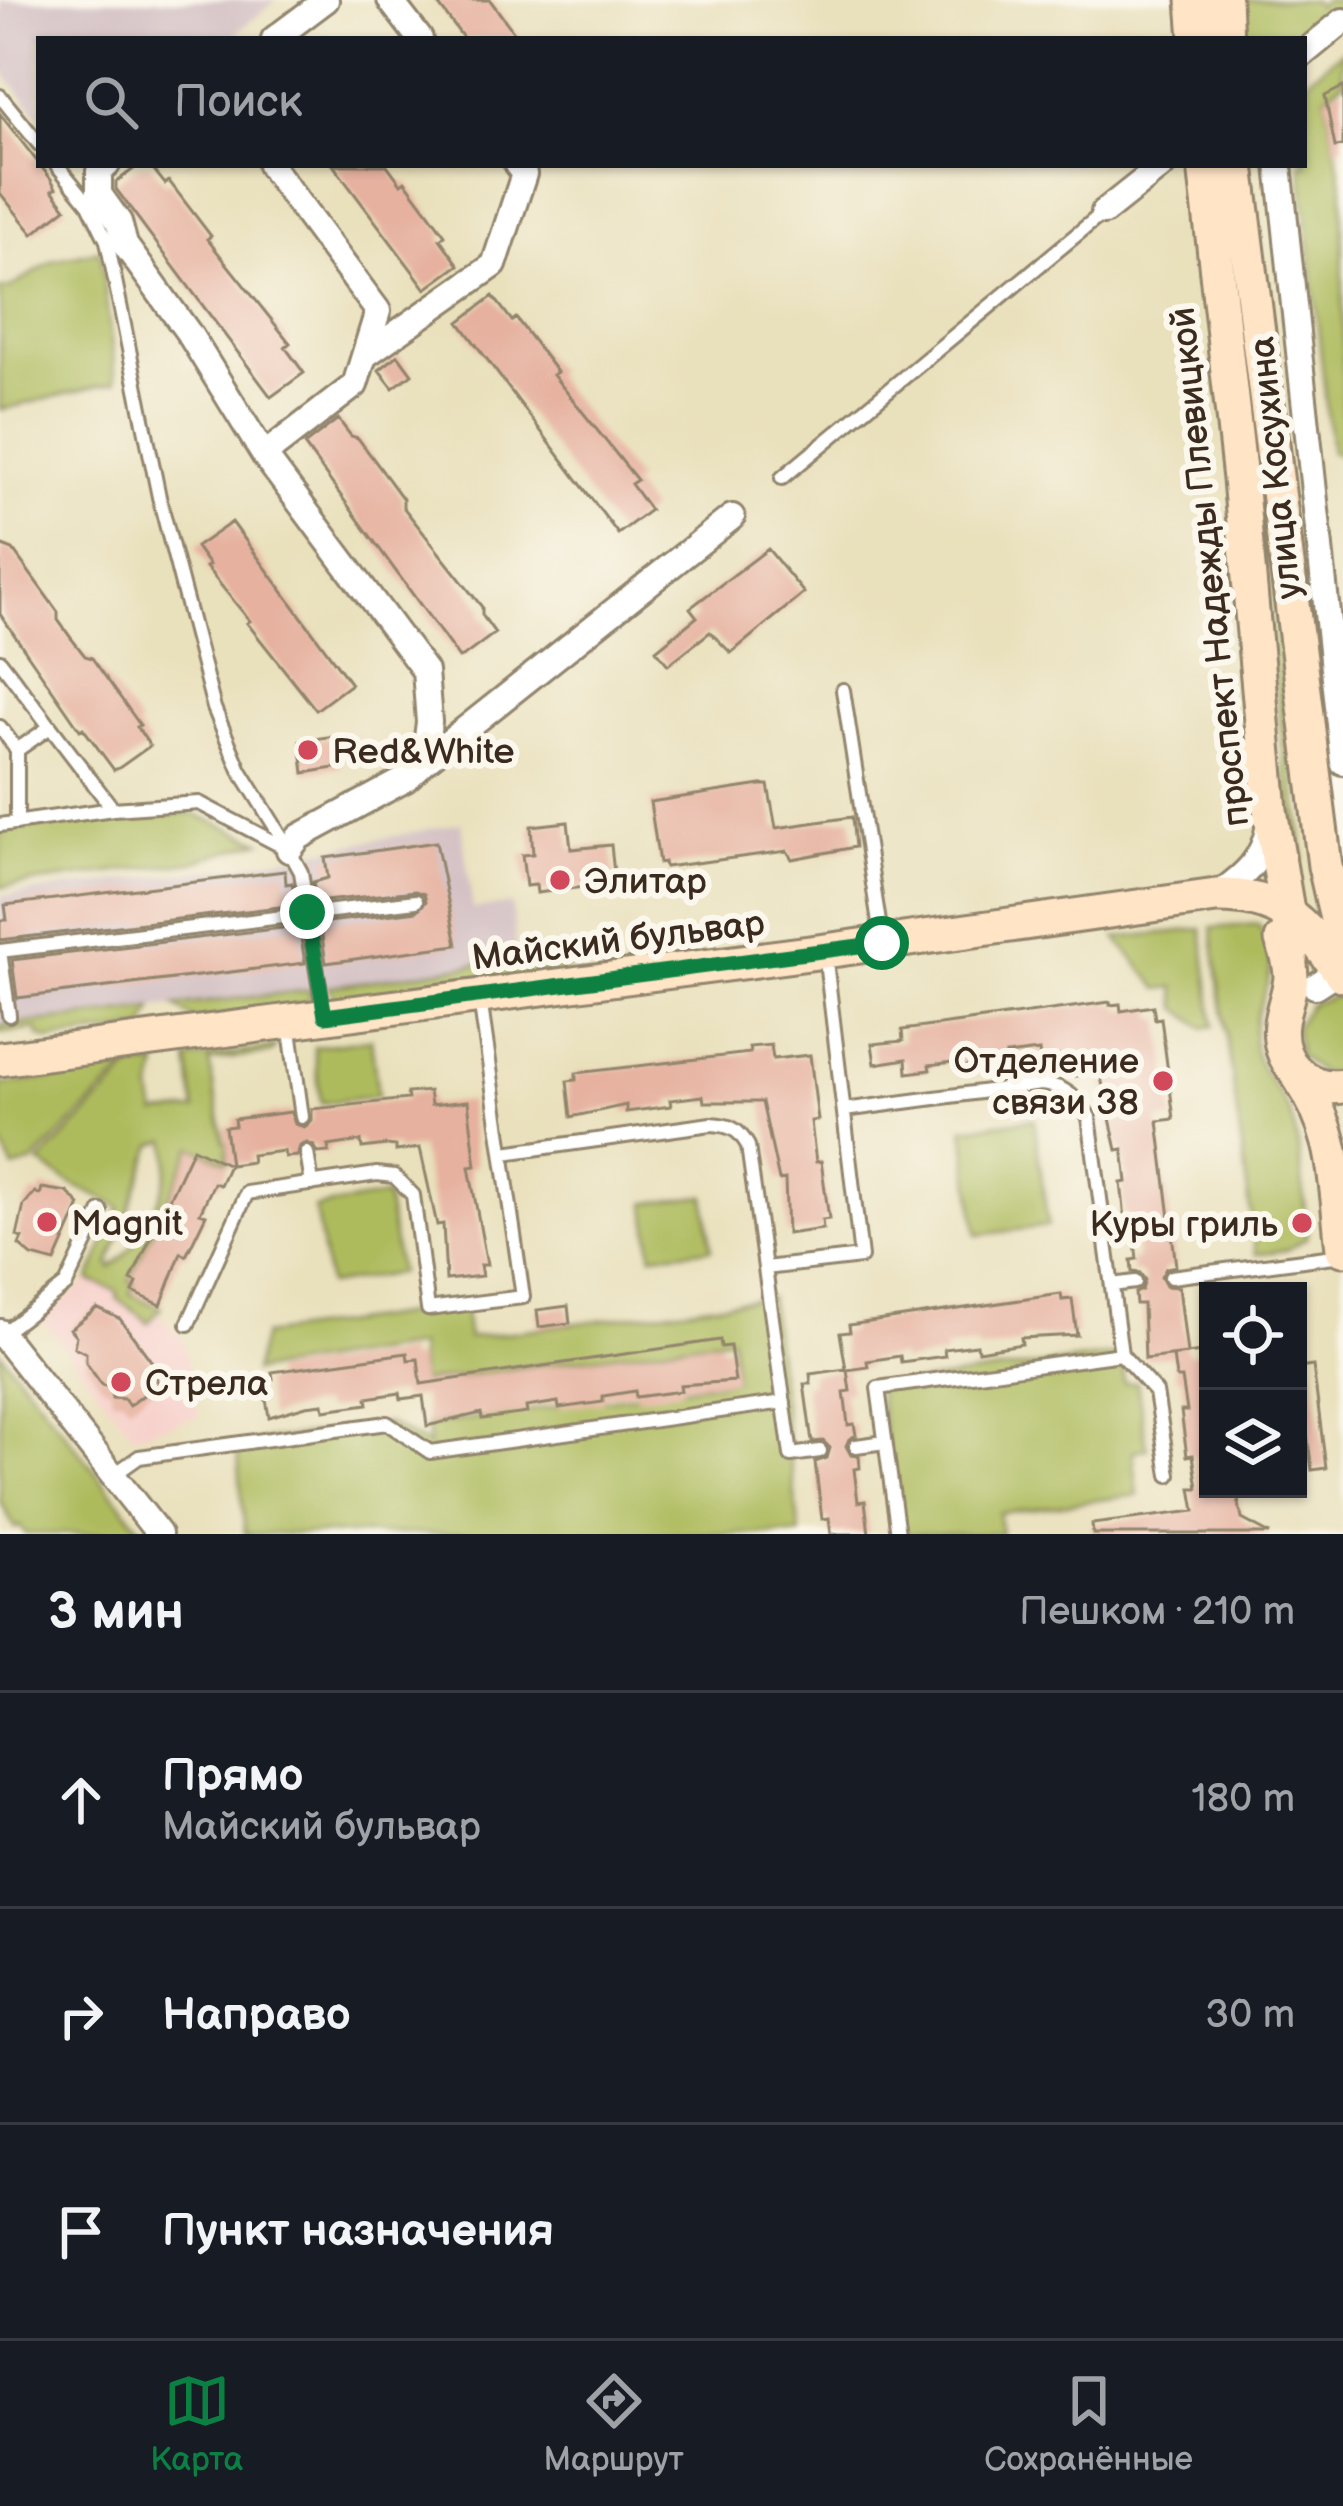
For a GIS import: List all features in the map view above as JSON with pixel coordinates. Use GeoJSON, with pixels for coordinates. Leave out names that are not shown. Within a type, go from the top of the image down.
{"type":"FeatureCollection","features":[{"type":"Feature","properties":{"kind":"main road"},"geometry":{"type":"LineString","coordinates":[[1194,0],[1197,36]]}},
{"type":"Feature","properties":{"kind":"main road"},"geometry":{"type":"LineString","coordinates":[[1224,0],[1226,36]]}},
{"type":"Feature","properties":{"kind":"main road","name":"проспект Надежды Плевицкой"},"geometry":{"type":"LineString","coordinates":[[1205,168],[1270,810],[1289,912],[1291,981],[1281,1024]]}},
{"type":"Feature","properties":{"kind":"main road","name":"проспект Надежды Плевицкой"},"geometry":{"type":"LineString","coordinates":[[1237,168],[1338,971]]}},
{"type":"Feature","properties":{"kind":"main road"},"geometry":{"type":"LineString","coordinates":[[1231,897],[1267,900],[1289,912],[1338,971],[1288,1006],[1280,1044],[1316,1102],[1336,1122],[1343,1252]]}},
{"type":"Feature","properties":{"kind":"main road"},"geometry":{"type":"LineString","coordinates":[[1231,897],[1282,938],[1290,960]]}},
{"type":"Feature","properties":{"kind":"main road","name":"Майский бульвар"},"geometry":{"type":"LineString","coordinates":[[0,1059],[1231,897]]}},
{"type":"Feature","properties":{"kind":"main road"},"geometry":{"type":"LineString","coordinates":[[1298,1075],[1314,1084],[1343,1086]]}},
{"type":"Feature","properties":{"kind":"street"},"geometry":{"type":"LineString","coordinates":[[278,36],[326,0]]}},
{"type":"Feature","properties":{"kind":"street"},"geometry":{"type":"LineString","coordinates":[[390,0],[418,36]]}},
{"type":"Feature","properties":{"kind":"street"},"geometry":{"type":"LineString","coordinates":[[1307,51],[1343,21]]}},
{"type":"Feature","properties":{"kind":"street"},"geometry":{"type":"LineString","coordinates":[[103,168],[98,194],[119,222],[125,245],[190,335],[264,455],[425,670],[429,722],[424,762]]}},
{"type":"Feature","properties":{"kind":"street"},"geometry":{"type":"LineString","coordinates":[[264,455],[355,385],[378,311],[272,168]]}},
{"type":"Feature","properties":{"kind":"street"},"geometry":{"type":"LineString","coordinates":[[364,356],[494,265],[524,174],[519,168]]}},
{"type":"Feature","properties":{"kind":"street"},"geometry":{"type":"LineString","coordinates":[[1104,212],[1159,168]]}},
{"type":"Feature","properties":{"kind":"street","name":"улица Косухина"},"geometry":{"type":"LineString","coordinates":[[1279,168],[1340,692],[1343,762]]}},
{"type":"Feature","properties":{"kind":"street"},"geometry":{"type":"LineString","coordinates":[[289,850],[299,837],[406,778],[732,518]]}},
{"type":"Feature","properties":{"kind":"street"},"geometry":{"type":"LineString","coordinates":[[1231,897],[1265,850],[1270,810]]}},
{"type":"Feature","properties":{"kind":"street"},"geometry":{"type":"LineString","coordinates":[[1,1333],[159,1534]]}},
{"type":"Feature","properties":{"kind":"lane"},"geometry":{"type":"LineString","coordinates":[[0,96],[36,140]]}},
{"type":"Feature","properties":{"kind":"lane"},"geometry":{"type":"LineString","coordinates":[[59,168],[89,204],[107,241],[159,496],[214,708],[240,770],[302,872],[325,1016]]}},
{"type":"Feature","properties":{"kind":"lane"},"geometry":{"type":"LineString","coordinates":[[782,478],[1104,212]]}},
{"type":"Feature","properties":{"kind":"lane"},"geometry":{"type":"LineString","coordinates":[[0,661],[112,809]]}},
{"type":"Feature","properties":{"kind":"lane"},"geometry":{"type":"LineString","coordinates":[[843,690],[882,943]]}},
{"type":"Feature","properties":{"kind":"lane"},"geometry":{"type":"LineString","coordinates":[[0,727],[17,750],[17,823]]}},
{"type":"Feature","properties":{"kind":"lane"},"geometry":{"type":"LineString","coordinates":[[17,750],[50,727]]}},
{"type":"Feature","properties":{"kind":"lane"},"geometry":{"type":"LineString","coordinates":[[0,825],[112,809],[200,803],[289,850]]}},
{"type":"Feature","properties":{"kind":"lane"},"geometry":{"type":"LineString","coordinates":[[9,1015],[0,951],[416,901]]}},
{"type":"Feature","properties":{"kind":"lane"},"geometry":{"type":"LineString","coordinates":[[765,1268],[861,1257],[825,952]]}},
{"type":"Feature","properties":{"kind":"lane"},"geometry":{"type":"LineString","coordinates":[[188,1324],[247,1193],[377,1174],[394,1175],[412,1195],[428,1310],[523,1298],[480,996]]}},
{"type":"Feature","properties":{"kind":"lane"},"geometry":{"type":"LineString","coordinates":[[288,1021],[302,1117]]}},
{"type":"Feature","properties":{"kind":"lane"},"geometry":{"type":"LineString","coordinates":[[844,1110],[1041,1084],[1077,1097],[1090,1117],[1121,1354],[1156,1392],[1169,1475]]}},
{"type":"Feature","properties":{"kind":"lane"},"geometry":{"type":"LineString","coordinates":[[504,1153],[728,1124],[741,1133],[748,1146],[791,1455],[820,1451]]}},
{"type":"Feature","properties":{"kind":"lane"},"geometry":{"type":"LineString","coordinates":[[307,1153],[312,1184]]}},
{"type":"Feature","properties":{"kind":"lane"},"geometry":{"type":"LineString","coordinates":[[1,1333],[66,1286],[101,1211]]}},
{"type":"Feature","properties":{"kind":"lane"},"geometry":{"type":"LineString","coordinates":[[1171,1277],[1343,1252]]}},
{"type":"Feature","properties":{"kind":"lane"},"geometry":{"type":"LineString","coordinates":[[1112,1285],[1135,1282]]}},
{"type":"Feature","properties":{"kind":"lane"},"geometry":{"type":"LineString","coordinates":[[898,1534],[878,1388],[1121,1354]]}},
{"type":"Feature","properties":{"kind":"lane"},"geometry":{"type":"LineString","coordinates":[[112,1476],[140,1457],[388,1423],[430,1452],[784,1402]]}},
{"type":"Feature","properties":{"kind":"lane"},"geometry":{"type":"LineString","coordinates":[[856,1446],[885,1442]]}},
{"type":"Feature","properties":{"kind":"shaded area"},"geometry":{"type":"Polygon","coordinates":[[[0,0],[277,0],[233,36],[36,36],[36,112],[0,68],[0,0]]]}},
{"type":"Feature","properties":{"kind":"shaded area"},"geometry":{"type":"Polygon","coordinates":[[[461,823],[473,909],[512,904],[517,958],[311,990],[0,1026],[0,896],[234,867],[461,823]]]}},
{"type":"Feature","properties":{"kind":"shaded area"},"geometry":{"type":"Polygon","coordinates":[[[89,1280],[119,1293],[148,1322],[159,1314],[183,1340],[199,1416],[134,1435],[42,1320],[89,1280]]]}},
{"type":"Feature","properties":{"kind":"green space"},"geometry":{"type":"Polygon","coordinates":[[[1243,0],[1313,0],[1317,6],[1324,0],[1343,0],[1343,6],[1306,36],[1243,36],[1243,0]]]}},
{"type":"Feature","properties":{"kind":"green space"},"geometry":{"type":"Polygon","coordinates":[[[1343,50],[1343,81],[1325,96],[1343,187],[1343,457],[1331,452],[1301,168],[1307,168],[1307,80],[1343,50]]]}},
{"type":"Feature","properties":{"kind":"green space"},"geometry":{"type":"Polygon","coordinates":[[[1222,168],[1264,488],[1303,858],[1295,865],[1222,168]]]}},
{"type":"Feature","properties":{"kind":"green space"},"geometry":{"type":"Polygon","coordinates":[[[100,250],[116,382],[0,410],[0,289],[10,288],[53,261],[100,250]]]}},
{"type":"Feature","properties":{"kind":"green space"},"geometry":{"type":"Polygon","coordinates":[[[192,813],[261,841],[192,862],[0,887],[0,831],[127,814],[192,813]]]}},
{"type":"Feature","properties":{"kind":"green space"},"geometry":{"type":"Polygon","coordinates":[[[1258,924],[1271,958],[1254,1047],[1294,1126],[1307,1231],[1306,1238],[1287,1250],[1256,1254],[1212,928],[1258,924]]]}},
{"type":"Feature","properties":{"kind":"green space"},"geometry":{"type":"Polygon","coordinates":[[[1202,929],[1214,1026],[1203,1028],[1178,1008],[1175,987],[1159,989],[1116,938],[1202,929]]]}},
{"type":"Feature","properties":{"kind":"green space"},"geometry":{"type":"Polygon","coordinates":[[[571,955],[568,970],[337,1001],[328,987],[517,958],[571,955]]]}},
{"type":"Feature","properties":{"kind":"green space"},"geometry":{"type":"Polygon","coordinates":[[[311,990],[308,1003],[196,1021],[175,1006],[311,990]]]}},
{"type":"Feature","properties":{"kind":"green space"},"geometry":{"type":"Polygon","coordinates":[[[1343,998],[1343,1073],[1320,1073],[1299,1055],[1295,1027],[1310,1004],[1343,998]]]}},
{"type":"Feature","properties":{"kind":"green space"},"geometry":{"type":"Polygon","coordinates":[[[153,1009],[144,1029],[49,1040],[38,1035],[37,1029],[0,1033],[0,1026],[153,1009]]]}},
{"type":"Feature","properties":{"kind":"green space"},"geometry":{"type":"Polygon","coordinates":[[[371,1039],[378,1096],[321,1103],[314,1047],[371,1039]]]}},
{"type":"Feature","properties":{"kind":"green space"},"geometry":{"type":"Polygon","coordinates":[[[275,1047],[271,1053],[209,1061],[227,1162],[192,1147],[163,1210],[161,1229],[155,1227],[130,1281],[134,1284],[130,1294],[161,1308],[148,1323],[117,1298],[118,1292],[89,1280],[120,1207],[39,1163],[133,1067],[158,1065],[152,1092],[156,1114],[196,1110],[188,1060],[275,1047]],[[167,1140],[153,1145],[111,1268],[135,1243],[154,1210],[168,1156],[167,1140]]]}},
{"type":"Feature","properties":{"kind":"green space"},"geometry":{"type":"Polygon","coordinates":[[[127,1068],[33,1162],[14,1169],[0,1142],[0,1085],[127,1068]]]}},
{"type":"Feature","properties":{"kind":"green space"},"geometry":{"type":"Polygon","coordinates":[[[1034,1119],[1048,1226],[977,1235],[964,1128],[1034,1119]]]}},
{"type":"Feature","properties":{"kind":"green space"},"geometry":{"type":"Polygon","coordinates":[[[386,1196],[399,1273],[328,1285],[315,1208],[386,1196]]]}},
{"type":"Feature","properties":{"kind":"green space"},"geometry":{"type":"Polygon","coordinates":[[[705,1196],[711,1249],[652,1255],[646,1203],[705,1196]]]}},
{"type":"Feature","properties":{"kind":"green space"},"geometry":{"type":"Polygon","coordinates":[[[769,1297],[800,1534],[245,1534],[237,1444],[387,1423],[429,1446],[427,1426],[735,1380],[731,1337],[421,1382],[418,1346],[253,1372],[263,1335],[463,1306],[468,1338],[769,1297]]]}},
{"type":"Feature","properties":{"kind":"green space"},"geometry":{"type":"Polygon","coordinates":[[[0,1352],[145,1534],[26,1534],[20,1526],[15,1528],[0,1501],[0,1352]]]}},
{"type":"Feature","properties":{"kind":"green space"},"geometry":{"type":"Polygon","coordinates":[[[1121,1354],[1124,1383],[1137,1382],[1147,1449],[1133,1451],[1138,1495],[999,1513],[1001,1534],[898,1534],[878,1388],[1121,1354]]]}},
{"type":"Feature","properties":{"kind":"building"},"geometry":{"type":"Polygon","coordinates":[[[435,0],[490,0],[517,36],[462,36],[435,0]]]}},
{"type":"Feature","properties":{"kind":"building"},"geometry":{"type":"Polygon","coordinates":[[[1343,87],[1343,146],[1335,147],[1325,96],[1343,87]]]}},
{"type":"Feature","properties":{"kind":"building"},"geometry":{"type":"Polygon","coordinates":[[[0,114],[36,160],[36,168],[42,168],[51,179],[56,188],[52,190],[66,208],[33,234],[0,193],[0,114]]]}},
{"type":"Feature","properties":{"kind":"building"},"geometry":{"type":"Polygon","coordinates":[[[135,168],[152,168],[165,184],[169,181],[211,236],[207,239],[290,343],[285,347],[304,373],[271,397],[116,189],[116,182],[135,168]]]}},
{"type":"Feature","properties":{"kind":"building"},"geometry":{"type":"Polygon","coordinates":[[[335,168],[389,168],[401,184],[405,181],[445,235],[440,239],[459,265],[426,289],[335,168]]]}},
{"type":"Feature","properties":{"kind":"building"},"geometry":{"type":"Polygon","coordinates":[[[493,296],[512,321],[516,318],[557,372],[553,375],[637,480],[631,484],[650,510],[618,534],[459,322],[493,296]]]}},
{"type":"Feature","properties":{"kind":"building"},"geometry":{"type":"Polygon","coordinates":[[[398,355],[412,374],[393,388],[379,370],[398,355]]]}},
{"type":"Feature","properties":{"kind":"building"},"geometry":{"type":"Polygon","coordinates":[[[338,419],[358,438],[403,499],[403,507],[482,607],[495,633],[464,656],[459,658],[304,445],[338,419]]]}},
{"type":"Feature","properties":{"kind":"building"},"geometry":{"type":"Polygon","coordinates":[[[232,522],[351,684],[316,710],[247,623],[250,621],[206,567],[196,547],[232,522]]]}},
{"type":"Feature","properties":{"kind":"building"},"geometry":{"type":"Polygon","coordinates":[[[0,545],[13,550],[71,638],[92,658],[140,725],[150,746],[119,768],[114,770],[80,730],[0,614],[0,545]]]}},
{"type":"Feature","properties":{"kind":"building"},"geometry":{"type":"Polygon","coordinates":[[[768,549],[804,593],[731,653],[710,632],[668,665],[656,650],[697,617],[690,608],[768,549]]]}},
{"type":"Feature","properties":{"kind":"building"},"geometry":{"type":"Polygon","coordinates":[[[335,736],[340,767],[304,773],[300,741],[335,736]]]}},
{"type":"Feature","properties":{"kind":"building"},"geometry":{"type":"Polygon","coordinates":[[[768,785],[776,828],[852,817],[855,847],[792,859],[787,851],[665,867],[664,862],[659,863],[650,802],[768,785]]]}},
{"type":"Feature","properties":{"kind":"building"},"geometry":{"type":"Polygon","coordinates":[[[568,822],[571,849],[611,845],[615,883],[537,893],[536,885],[526,886],[522,855],[533,854],[531,826],[568,822]]]}},
{"type":"Feature","properties":{"kind":"building"},"geometry":{"type":"Polygon","coordinates":[[[436,842],[457,945],[326,963],[320,923],[417,911],[426,901],[424,894],[415,891],[316,902],[313,882],[328,878],[325,858],[436,842]]]}},
{"type":"Feature","properties":{"kind":"building"},"geometry":{"type":"Polygon","coordinates":[[[285,871],[296,905],[0,940],[0,920],[7,920],[5,905],[285,871]]]}},
{"type":"Feature","properties":{"kind":"building"},"geometry":{"type":"Polygon","coordinates":[[[299,926],[305,963],[17,998],[12,960],[299,926]]]}},
{"type":"Feature","properties":{"kind":"building"},"geometry":{"type":"Polygon","coordinates":[[[1120,1004],[1121,1011],[1153,1006],[1155,1019],[1161,1018],[1174,1119],[1158,1121],[1176,1266],[1166,1268],[1161,1277],[1166,1286],[1179,1287],[1187,1354],[1145,1359],[1143,1304],[1136,1304],[1135,1293],[1142,1290],[1145,1280],[1132,1272],[1131,1260],[1137,1259],[1133,1226],[1126,1227],[1123,1149],[1117,1150],[1100,1073],[1076,1076],[1076,1071],[1067,1072],[1065,1055],[1040,1058],[1039,1051],[1006,1055],[1007,1062],[963,1067],[962,1061],[907,1073],[906,1059],[875,1064],[872,1044],[903,1041],[902,1030],[1120,1004]]]}},
{"type":"Feature","properties":{"kind":"building"},"geometry":{"type":"Polygon","coordinates":[[[771,1045],[773,1059],[810,1055],[818,1120],[811,1121],[813,1139],[829,1219],[822,1220],[823,1229],[787,1234],[785,1179],[779,1180],[762,1102],[704,1102],[703,1096],[670,1100],[671,1106],[626,1112],[626,1105],[571,1117],[567,1081],[576,1080],[576,1073],[750,1053],[749,1047],[771,1045]]]}},
{"type":"Feature","properties":{"kind":"building"},"geometry":{"type":"Polygon","coordinates":[[[429,1091],[431,1105],[468,1101],[476,1166],[469,1167],[487,1265],[480,1265],[482,1276],[446,1280],[443,1224],[437,1225],[420,1148],[362,1148],[361,1141],[328,1146],[329,1152],[318,1153],[307,1143],[300,1146],[297,1156],[285,1157],[284,1151],[251,1155],[252,1162],[230,1165],[225,1127],[235,1126],[234,1119],[291,1112],[295,1124],[305,1127],[312,1120],[312,1109],[408,1099],[407,1093],[429,1091]]]}},
{"type":"Feature","properties":{"kind":"building"},"geometry":{"type":"Polygon","coordinates":[[[193,1148],[229,1165],[220,1185],[214,1183],[200,1213],[206,1215],[186,1256],[181,1253],[161,1305],[133,1292],[137,1283],[131,1280],[193,1148]]]}},
{"type":"Feature","properties":{"kind":"building","name":"Magnit"},"geometry":{"type":"Polygon","coordinates":[[[42,1188],[67,1192],[80,1205],[55,1262],[32,1256],[19,1245],[22,1238],[17,1236],[24,1205],[35,1192],[40,1195],[42,1188]]]}},
{"type":"Feature","properties":{"kind":"building"},"geometry":{"type":"Polygon","coordinates":[[[1061,1294],[1062,1300],[1072,1299],[1077,1335],[1021,1338],[1022,1344],[978,1351],[977,1345],[944,1349],[945,1356],[901,1362],[900,1356],[847,1370],[848,1425],[854,1424],[856,1435],[846,1446],[851,1455],[859,1456],[860,1468],[854,1469],[858,1502],[865,1501],[869,1534],[831,1534],[829,1518],[822,1519],[815,1462],[827,1458],[830,1448],[823,1441],[812,1442],[804,1384],[811,1384],[810,1374],[846,1369],[840,1333],[850,1332],[849,1325],[1061,1294]]]}},
{"type":"Feature","properties":{"kind":"building"},"geometry":{"type":"Polygon","coordinates":[[[568,1306],[570,1323],[539,1327],[537,1310],[568,1306]]]}},
{"type":"Feature","properties":{"kind":"building"},"geometry":{"type":"Polygon","coordinates":[[[97,1308],[120,1319],[152,1362],[158,1384],[129,1406],[124,1399],[112,1398],[111,1388],[102,1385],[86,1363],[86,1353],[74,1347],[76,1336],[70,1329],[97,1308]]]}},
{"type":"Feature","properties":{"kind":"building"},"geometry":{"type":"Polygon","coordinates":[[[720,1340],[721,1347],[730,1346],[735,1381],[680,1385],[681,1391],[636,1397],[635,1391],[603,1396],[603,1402],[559,1408],[558,1402],[526,1407],[527,1413],[482,1419],[481,1413],[427,1426],[423,1396],[401,1399],[400,1393],[367,1398],[368,1404],[324,1410],[323,1404],[306,1406],[269,1417],[263,1381],[273,1379],[272,1372],[407,1353],[408,1360],[418,1359],[421,1384],[720,1340]]]}},
{"type":"Feature","properties":{"kind":"building"},"geometry":{"type":"Polygon","coordinates":[[[1199,1352],[1199,1498],[1238,1498],[1242,1519],[1270,1534],[1093,1534],[1092,1524],[1195,1511],[1191,1488],[1198,1488],[1193,1455],[1187,1456],[1181,1411],[1187,1411],[1173,1356],[1199,1352]]]}},
{"type":"Feature","properties":{"kind":"building"},"geometry":{"type":"Polygon","coordinates":[[[1313,1366],[1326,1468],[1312,1470],[1307,1434],[1307,1367],[1313,1366]]]}},
{"type":"Feature","properties":{"kind":"place","name":"Red&White"},"geometry":{"type":"Point","coordinates":[308,750]}},
{"type":"Feature","properties":{"kind":"place","name":"Элитар"},"geometry":{"type":"Point","coordinates":[560,880]}},
{"type":"Feature","properties":{"kind":"place","name":"Отделение связи 38"},"geometry":{"type":"Point","coordinates":[1163,1081]}},
{"type":"Feature","properties":{"kind":"place","name":"Magnit"},"geometry":{"type":"Point","coordinates":[47,1222]}},
{"type":"Feature","properties":{"kind":"place","name":"Куры гриль"},"geometry":{"type":"Point","coordinates":[1302,1223]}},
{"type":"Feature","properties":{"kind":"place","name":"Стрела"},"geometry":{"type":"Point","coordinates":[121,1382]}},
{"type":"Feature","properties":{"kind":"route"},"geometry":{"type":"LineString","coordinates":[[307,912],[325,1016],[882,943]]}}]}
